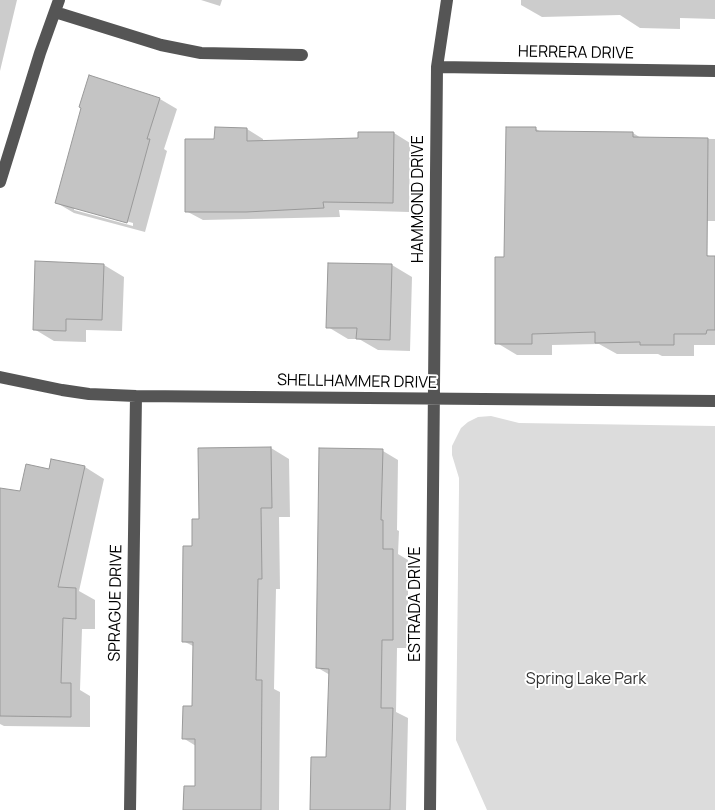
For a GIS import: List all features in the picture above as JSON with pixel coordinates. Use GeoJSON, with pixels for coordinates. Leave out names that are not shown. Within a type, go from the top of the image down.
{"type":"FeatureCollection","features":[{"type":"Feature","properties":{"kind":"street","name":"HAMMOND DRIVE"},"geometry":{"type":"LineString","coordinates":[[434,399],[437,67],[446,0]]}},
{"type":"Feature","properties":{"kind":"street"},"geometry":{"type":"LineString","coordinates":[[0,182],[40,53],[57,6],[161,45],[201,53],[302,55]]}},
{"type":"Feature","properties":{"kind":"street","name":"HERRERA DRIVE"},"geometry":{"type":"LineString","coordinates":[[437,67],[715,71]]}},
{"type":"Feature","properties":{"kind":"street","name":"SHELLHAMMER DRIVE"},"geometry":{"type":"LineString","coordinates":[[0,377],[89,394],[136,396],[715,401]]}},
{"type":"Feature","properties":{"kind":"street","name":"SPRAGUE DRIVE"},"geometry":{"type":"LineString","coordinates":[[130,810],[136,396]]}},
{"type":"Feature","properties":{"kind":"street","name":"ESTRADA DRIVE"},"geometry":{"type":"LineString","coordinates":[[430,810],[434,399]]}},
{"type":"Feature","properties":{"kind":"green space","name":"Spring Lake Park"},"geometry":{"type":"Polygon","coordinates":[[[491,416],[519,423],[715,426],[715,810],[487,810],[456,740],[459,478],[452,455],[452,446],[461,428],[468,422],[478,417],[491,416]]]}},
{"type":"Feature","properties":{"kind":"building"},"geometry":{"type":"Polygon","coordinates":[[[89,75],[160,98],[147,139],[150,139],[127,223],[55,203],[89,75]]]}},
{"type":"Feature","properties":{"kind":"building"},"geometry":{"type":"Polygon","coordinates":[[[215,127],[247,128],[247,141],[358,138],[358,132],[394,132],[393,203],[323,202],[324,208],[246,212],[185,212],[185,139],[214,139],[215,127]]]}},
{"type":"Feature","properties":{"kind":"building"},"geometry":{"type":"Polygon","coordinates":[[[506,127],[536,127],[536,131],[633,132],[633,137],[708,138],[707,256],[715,256],[715,330],[707,330],[706,334],[674,334],[674,345],[640,345],[640,342],[595,343],[595,332],[532,334],[532,344],[495,344],[495,257],[504,257],[506,127]]]}},
{"type":"Feature","properties":{"kind":"building"},"geometry":{"type":"Polygon","coordinates":[[[35,261],[104,264],[102,320],[66,319],[66,331],[33,330],[35,261]]]}},
{"type":"Feature","properties":{"kind":"building"},"geometry":{"type":"Polygon","coordinates":[[[328,263],[392,264],[390,340],[356,339],[357,328],[326,328],[328,263]]]}},
{"type":"Feature","properties":{"kind":"building"},"geometry":{"type":"Polygon","coordinates":[[[271,447],[272,508],[261,508],[262,579],[258,579],[256,680],[262,680],[261,810],[183,810],[184,786],[195,786],[195,739],[182,739],[183,706],[192,706],[193,642],[182,642],[183,546],[192,546],[192,519],[199,519],[198,448],[271,447]]]}},
{"type":"Feature","properties":{"kind":"building"},"geometry":{"type":"Polygon","coordinates":[[[319,448],[383,449],[381,520],[383,520],[383,549],[393,549],[393,640],[382,640],[381,708],[393,708],[390,810],[310,810],[311,757],[326,757],[329,669],[316,668],[319,448]]]}},
{"type":"Feature","properties":{"kind":"building"},"geometry":{"type":"Polygon","coordinates":[[[51,459],[85,466],[58,587],[76,588],[76,619],[63,618],[61,683],[71,683],[71,717],[0,716],[0,488],[20,491],[26,464],[49,469],[51,459]]]}}]}
